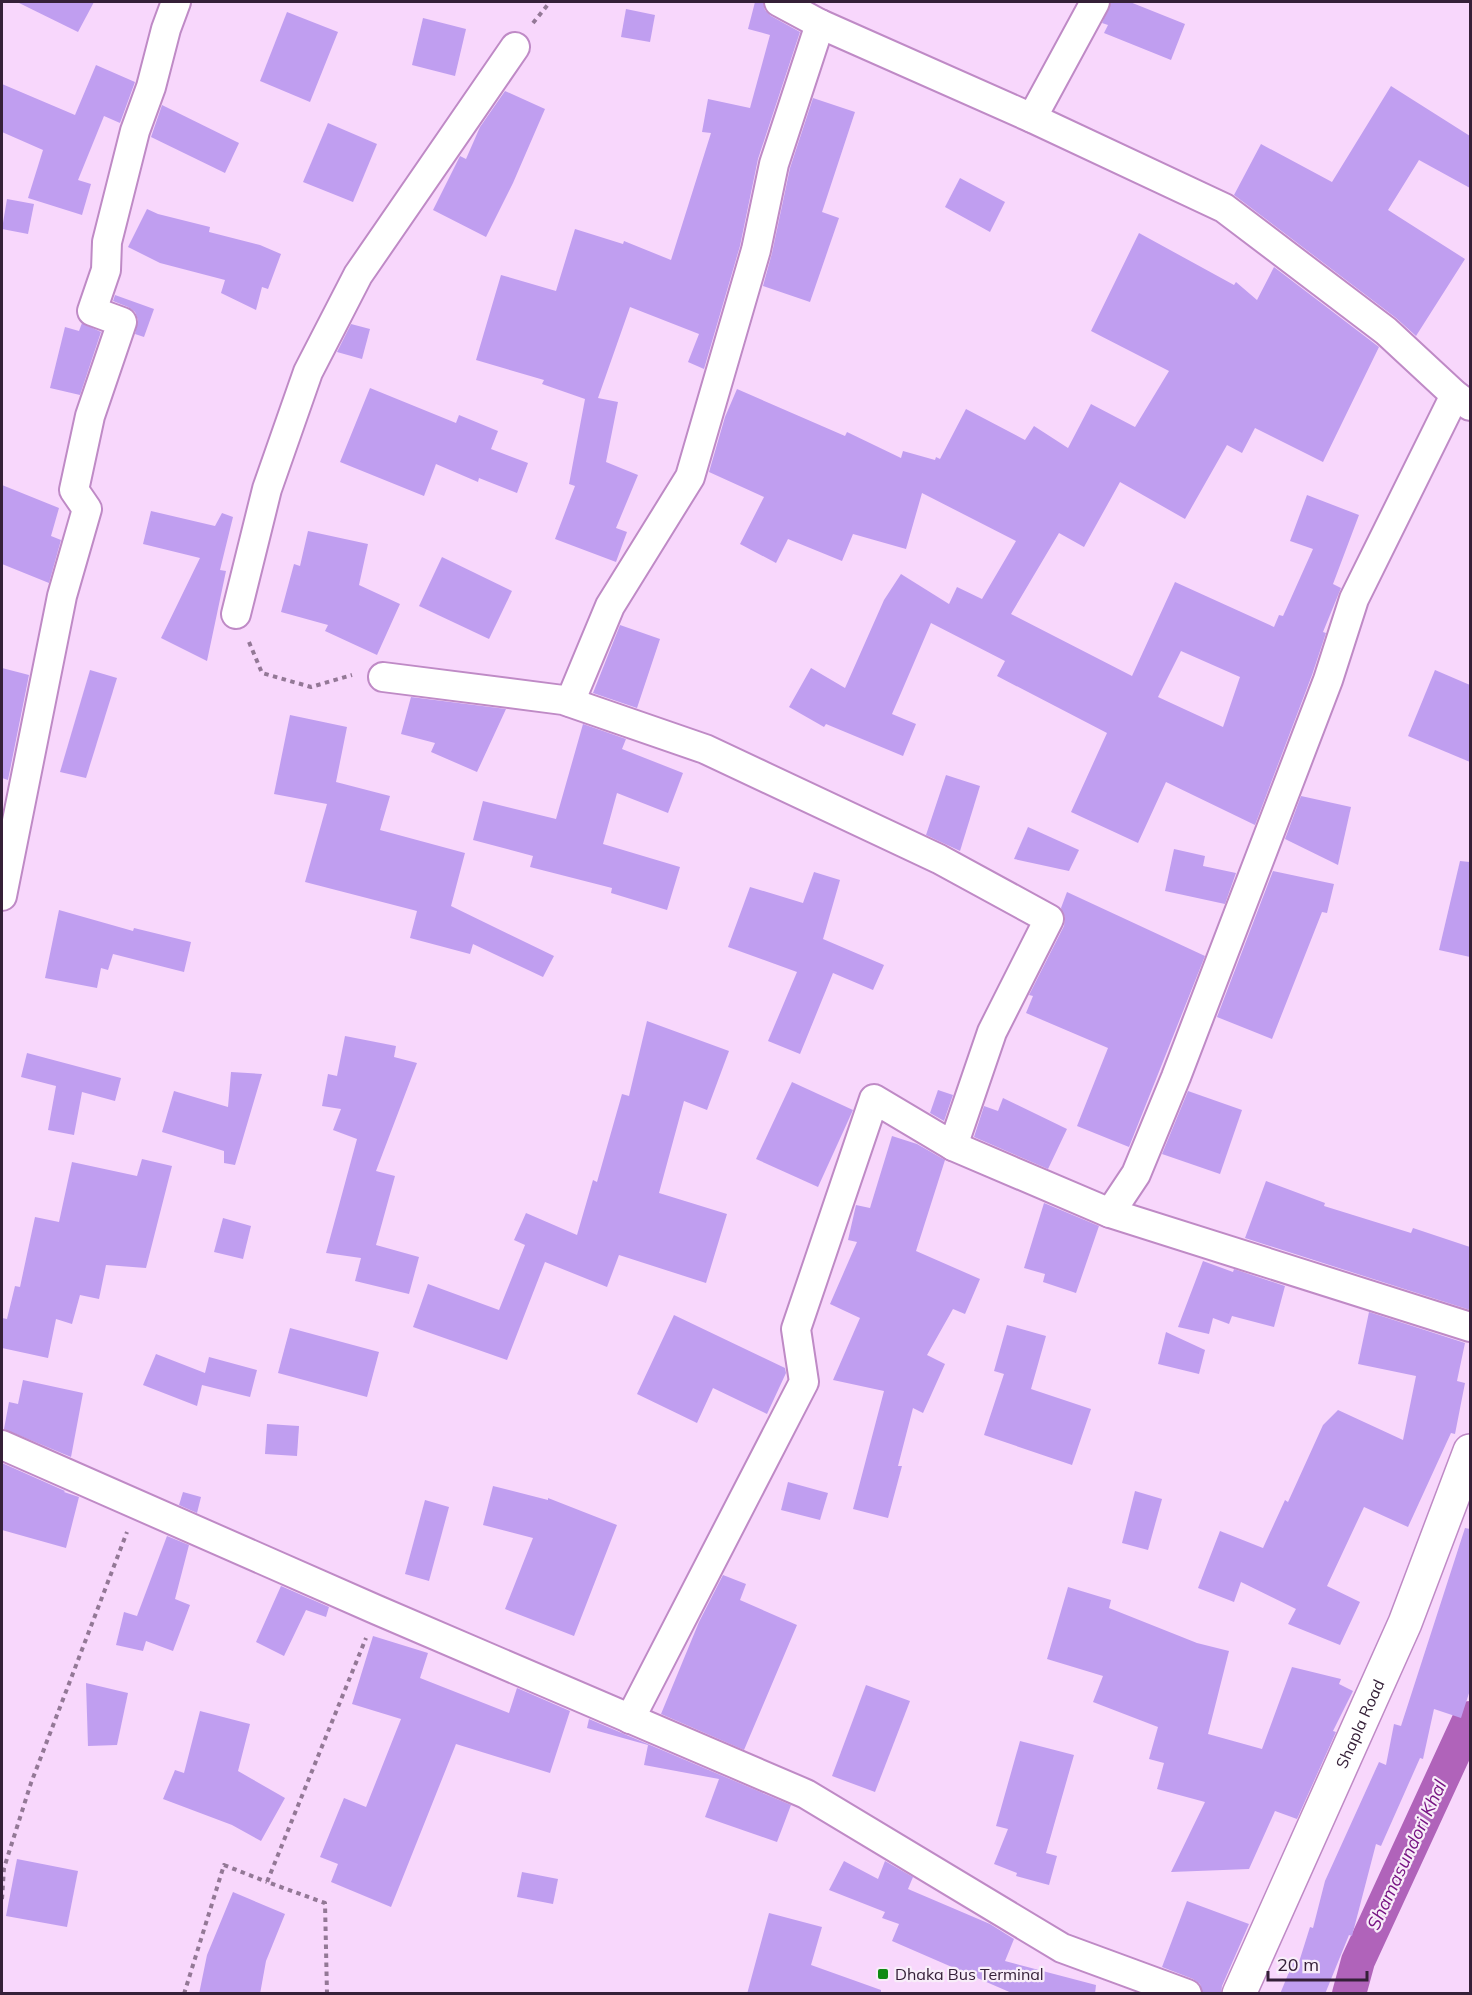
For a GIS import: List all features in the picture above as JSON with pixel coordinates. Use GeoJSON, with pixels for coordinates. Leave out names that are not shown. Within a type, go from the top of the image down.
{"type":"FeatureCollection","features":[{"type":"Feature","properties":{"kind":"street"},"geometry":{"type":"LineString","coordinates":[[2,896],[62,596],[87,509],[74,490],[90,416],[122,322],[92,311],[106,270],[107,242],[135,131],[151,87],[166,29],[176,2]]}},
{"type":"Feature","properties":{"kind":"street"},"geometry":{"type":"LineString","coordinates":[[779,2],[820,24],[1032,118],[1224,208],[1386,331],[1463,400],[1353,599],[1328,680],[1176,1077],[1136,1174],[1110,1213]]}},
{"type":"Feature","properties":{"kind":"street"},"geometry":{"type":"LineString","coordinates":[[1032,118],[1095,2]]}},
{"type":"Feature","properties":{"kind":"street"},"geometry":{"type":"LineString","coordinates":[[570,702],[610,606],[690,477],[756,250],[774,164],[820,24]]}},
{"type":"Feature","properties":{"kind":"street"},"geometry":{"type":"LineString","coordinates":[[236,614],[267,489],[308,372],[358,275],[514,47]]}},
{"type":"Feature","properties":{"kind":"street"},"geometry":{"type":"LineString","coordinates":[[383,677],[563,700],[705,749],[939,859],[1049,919],[992,1032],[953,1146]]}},
{"type":"Feature","properties":{"kind":"street"},"geometry":{"type":"LineString","coordinates":[[630,1719],[804,1382],[796,1329],[874,1099],[953,1146],[1110,1213],[1470,1327]]}},
{"type":"Feature","properties":{"kind":"street"},"geometry":{"type":"LineString","coordinates":[[2,1445],[137,1506],[806,1794],[1062,1948],[1187,1994]]}},
{"type":"Feature","properties":{"kind":"street","name":"Shapla Road"},"geometry":{"type":"LineString","coordinates":[[1239,1994],[1405,1623],[1470,1451]]}},
{"type":"Feature","properties":{"kind":"path"},"geometry":{"type":"LineString","coordinates":[[236,614],[262,673],[311,687],[353,675],[383,677]]}},
{"type":"Feature","properties":{"kind":"path"},"geometry":{"type":"LineString","coordinates":[[2,1899],[4,1868],[31,1783],[137,1506]]}},
{"type":"Feature","properties":{"kind":"path"},"geometry":{"type":"LineString","coordinates":[[267,1882],[377,1610]]}},
{"type":"Feature","properties":{"kind":"path"},"geometry":{"type":"LineString","coordinates":[[184,1994],[224,1865],[325,1903],[327,1994]]}},
{"type":"Feature","properties":{"kind":"building"},"geometry":{"type":"Polygon","coordinates":[[[17,2],[94,2],[78,32],[17,2]]]}},
{"type":"Feature","properties":{"kind":"building"},"geometry":{"type":"Polygon","coordinates":[[[755,2],[763,2],[765,10],[771,16],[800,32],[758,159],[740,246],[704,369],[688,362],[699,334],[630,307],[598,398],[618,402],[606,462],[638,475],[616,528],[627,532],[616,562],[555,539],[575,486],[569,484],[585,399],[542,384],[544,380],[476,360],[501,275],[556,291],[575,229],[623,244],[624,241],[671,260],[711,133],[702,132],[708,99],[750,108],[770,35],[748,29],[755,2]]]}},
{"type":"Feature","properties":{"kind":"building"},"geometry":{"type":"Polygon","coordinates":[[[1111,2],[1130,2],[1185,24],[1171,60],[1104,33],[1108,25],[1102,23],[1111,2]]]}},
{"type":"Feature","properties":{"kind":"building"},"geometry":{"type":"Polygon","coordinates":[[[626,9],[655,15],[650,42],[621,37],[626,9]]]}},
{"type":"Feature","properties":{"kind":"building"},"geometry":{"type":"Polygon","coordinates":[[[287,12],[338,32],[310,102],[260,81],[287,12]]]}},
{"type":"Feature","properties":{"kind":"building"},"geometry":{"type":"Polygon","coordinates":[[[423,18],[466,29],[455,76],[412,65],[423,18]]]}},
{"type":"Feature","properties":{"kind":"building"},"geometry":{"type":"Polygon","coordinates":[[[96,65],[135,82],[120,123],[104,116],[78,180],[91,184],[82,215],[28,198],[43,150],[2,132],[2,84],[75,115],[96,65]]]}},
{"type":"Feature","properties":{"kind":"building"},"geometry":{"type":"Polygon","coordinates":[[[1391,86],[1470,136],[1470,188],[1419,160],[1388,210],[1465,259],[1416,336],[1396,318],[1234,195],[1261,144],[1332,182],[1391,86]]]}},
{"type":"Feature","properties":{"kind":"building"},"geometry":{"type":"Polygon","coordinates":[[[505,91],[545,109],[513,183],[486,237],[433,210],[460,156],[466,159],[480,127],[505,91]]]}},
{"type":"Feature","properties":{"kind":"building"},"geometry":{"type":"Polygon","coordinates":[[[813,98],[855,112],[822,212],[839,218],[810,302],[763,286],[790,168],[813,98]]]}},
{"type":"Feature","properties":{"kind":"building"},"geometry":{"type":"Polygon","coordinates":[[[162,105],[239,143],[225,173],[151,137],[162,105]]]}},
{"type":"Feature","properties":{"kind":"building"},"geometry":{"type":"Polygon","coordinates":[[[328,123],[377,144],[353,202],[303,182],[328,123]]]}},
{"type":"Feature","properties":{"kind":"building"},"geometry":{"type":"Polygon","coordinates":[[[960,178],[1005,202],[990,232],[945,207],[960,178]]]}},
{"type":"Feature","properties":{"kind":"building"},"geometry":{"type":"Polygon","coordinates":[[[7,199],[34,204],[28,234],[2,229],[7,199]]]}},
{"type":"Feature","properties":{"kind":"building"},"geometry":{"type":"Polygon","coordinates":[[[147,209],[210,227],[209,232],[260,245],[281,254],[268,289],[262,287],[256,310],[221,293],[225,280],[160,263],[128,247],[147,209]]]}},
{"type":"Feature","properties":{"kind":"building"},"geometry":{"type":"Polygon","coordinates":[[[1139,233],[1234,285],[1236,282],[1257,300],[1274,267],[1379,347],[1323,462],[1255,428],[1242,453],[1227,445],[1185,519],[1120,482],[1084,547],[1059,533],[1011,614],[1132,676],[1175,582],[1274,627],[1279,615],[1283,616],[1313,549],[1290,541],[1307,495],[1359,515],[1333,584],[1341,588],[1323,632],[1326,633],[1312,675],[1255,825],[1166,782],[1138,843],[1071,812],[1107,733],[997,676],[1005,661],[931,623],[892,714],[916,724],[903,756],[826,724],[824,727],[789,707],[811,668],[845,688],[884,600],[901,574],[949,604],[957,587],[982,599],[1016,541],[922,493],[906,549],[853,534],[842,561],[788,539],[776,563],[740,544],[764,497],[709,472],[725,417],[737,389],[845,436],[847,432],[901,458],[903,451],[935,460],[936,457],[940,459],[966,409],[1025,440],[1034,426],[1068,448],[1091,404],[1135,427],[1169,371],[1091,331],[1139,233]],[[1181,651],[1158,697],[1223,727],[1240,677],[1181,651]]]}},
{"type":"Feature","properties":{"kind":"building"},"geometry":{"type":"Polygon","coordinates":[[[115,295],[154,309],[144,337],[135,334],[138,320],[135,312],[113,301],[115,295]]]}},
{"type":"Feature","properties":{"kind":"building"},"geometry":{"type":"Polygon","coordinates":[[[82,323],[101,332],[80,395],[50,388],[65,327],[79,331],[82,323]]]}},
{"type":"Feature","properties":{"kind":"building"},"geometry":{"type":"Polygon","coordinates":[[[351,324],[370,329],[362,359],[337,352],[351,324]]]}},
{"type":"Feature","properties":{"kind":"building"},"geometry":{"type":"Polygon","coordinates":[[[370,388],[456,423],[459,415],[498,431],[491,449],[528,463],[517,493],[479,478],[478,482],[436,464],[424,496],[340,462],[370,388]]]}},
{"type":"Feature","properties":{"kind":"building"},"geometry":{"type":"Polygon","coordinates":[[[2,485],[59,508],[51,536],[61,540],[49,583],[2,564],[2,485]]]}},
{"type":"Feature","properties":{"kind":"building"},"geometry":{"type":"Polygon","coordinates":[[[151,511],[215,526],[222,513],[233,517],[220,570],[226,571],[207,661],[161,638],[200,558],[143,544],[151,511]]]}},
{"type":"Feature","properties":{"kind":"building"},"geometry":{"type":"Polygon","coordinates":[[[308,531],[368,544],[359,585],[400,604],[377,655],[325,631],[328,625],[281,612],[294,564],[300,566],[308,531]]]}},
{"type":"Feature","properties":{"kind":"building"},"geometry":{"type":"Polygon","coordinates":[[[442,557],[512,591],[489,639],[419,606],[442,557]]]}},
{"type":"Feature","properties":{"kind":"building"},"geometry":{"type":"Polygon","coordinates":[[[620,625],[660,639],[637,708],[593,693],[620,625]]]}},
{"type":"Feature","properties":{"kind":"building"},"geometry":{"type":"Polygon","coordinates":[[[2,668],[29,675],[8,780],[2,778],[2,668]]]}},
{"type":"Feature","properties":{"kind":"building"},"geometry":{"type":"Polygon","coordinates":[[[90,670],[117,678],[86,778],[60,772],[90,670]]]}},
{"type":"Feature","properties":{"kind":"building"},"geometry":{"type":"Polygon","coordinates":[[[1435,670],[1470,685],[1470,762],[1408,736],[1435,670]]]}},
{"type":"Feature","properties":{"kind":"building"},"geometry":{"type":"Polygon","coordinates":[[[411,697],[506,709],[477,772],[431,752],[435,743],[401,734],[411,697]]]}},
{"type":"Feature","properties":{"kind":"building"},"geometry":{"type":"Polygon","coordinates":[[[290,715],[347,727],[336,782],[390,796],[380,830],[465,853],[451,906],[554,956],[543,977],[473,944],[470,954],[410,938],[417,911],[305,882],[327,804],[274,794],[290,715]]]}},
{"type":"Feature","properties":{"kind":"building"},"geometry":{"type":"Polygon","coordinates":[[[583,724],[626,739],[622,749],[683,773],[668,813],[617,793],[603,844],[680,867],[667,910],[611,893],[612,888],[530,867],[533,856],[473,840],[483,801],[556,819],[583,724]]]}},
{"type":"Feature","properties":{"kind":"building"},"geometry":{"type":"Polygon","coordinates":[[[946,775],[980,786],[960,851],[926,835],[946,775]]]}},
{"type":"Feature","properties":{"kind":"building"},"geometry":{"type":"Polygon","coordinates":[[[1301,796],[1351,807],[1338,865],[1285,839],[1301,796]]]}},
{"type":"Feature","properties":{"kind":"building"},"geometry":{"type":"Polygon","coordinates":[[[1028,827],[1079,850],[1069,871],[1014,859],[1028,827]]]}},
{"type":"Feature","properties":{"kind":"building"},"geometry":{"type":"Polygon","coordinates":[[[1174,849],[1205,856],[1203,866],[1236,873],[1225,904],[1165,891],[1174,849]]]}},
{"type":"Feature","properties":{"kind":"building"},"geometry":{"type":"Polygon","coordinates":[[[1460,861],[1470,862],[1470,957],[1439,950],[1460,861]]]}},
{"type":"Feature","properties":{"kind":"building"},"geometry":{"type":"Polygon","coordinates":[[[1273,871],[1334,884],[1327,913],[1322,912],[1272,1039],[1217,1017],[1273,871]]]}},
{"type":"Feature","properties":{"kind":"building"},"geometry":{"type":"Polygon","coordinates":[[[814,872],[840,880],[823,939],[884,965],[873,990],[833,973],[800,1054],[768,1041],[797,972],[728,947],[750,887],[803,903],[814,872]]]}},
{"type":"Feature","properties":{"kind":"building"},"geometry":{"type":"Polygon","coordinates":[[[1067,892],[1205,956],[1129,1147],[1077,1126],[1108,1048],[1026,1013],[1033,996],[1029,995],[1064,926],[1065,918],[1061,908],[1067,892]]]}},
{"type":"Feature","properties":{"kind":"building"},"geometry":{"type":"Polygon","coordinates":[[[59,910],[133,931],[134,928],[191,942],[184,972],[113,954],[108,970],[101,968],[97,988],[45,978],[59,910]]]}},
{"type":"Feature","properties":{"kind":"building"},"geometry":{"type":"Polygon","coordinates":[[[647,1021],[729,1051],[707,1110],[684,1101],[659,1193],[727,1214],[706,1283],[619,1255],[607,1287],[545,1262],[507,1360],[413,1327],[428,1284],[499,1310],[525,1245],[514,1240],[526,1213],[577,1235],[593,1180],[597,1182],[622,1094],[629,1096],[647,1021]]]}},
{"type":"Feature","properties":{"kind":"building"},"geometry":{"type":"Polygon","coordinates":[[[345,1036],[396,1046],[394,1057],[417,1063],[376,1171],[395,1176],[376,1245],[419,1257],[409,1294],[355,1281],[361,1258],[326,1253],[357,1139],[333,1130],[341,1109],[322,1106],[328,1074],[337,1076],[345,1036]]]}},
{"type":"Feature","properties":{"kind":"building"},"geometry":{"type":"Polygon","coordinates":[[[27,1053],[121,1078],[115,1101],[82,1092],[74,1135],[48,1130],[56,1086],[21,1077],[27,1053]]]}},
{"type":"Feature","properties":{"kind":"building"},"geometry":{"type":"Polygon","coordinates":[[[231,1072],[262,1074],[235,1165],[224,1163],[224,1151],[162,1132],[174,1091],[228,1107],[231,1072]]]}},
{"type":"Feature","properties":{"kind":"building"},"geometry":{"type":"Polygon","coordinates":[[[792,1082],[853,1110],[818,1187],[756,1159],[792,1082]]]}},
{"type":"Feature","properties":{"kind":"building"},"geometry":{"type":"Polygon","coordinates":[[[938,1090],[953,1095],[944,1121],[930,1113],[938,1090]]]}},
{"type":"Feature","properties":{"kind":"building"},"geometry":{"type":"Polygon","coordinates":[[[1188,1091],[1242,1110],[1220,1174],[1162,1154],[1188,1091]]]}},
{"type":"Feature","properties":{"kind":"building"},"geometry":{"type":"Polygon","coordinates":[[[1003,1098],[1067,1129],[1048,1169],[974,1137],[984,1106],[998,1111],[1003,1098]]]}},
{"type":"Feature","properties":{"kind":"building"},"geometry":{"type":"Polygon","coordinates":[[[892,1136],[917,1144],[945,1160],[916,1251],[980,1279],[965,1314],[953,1309],[927,1355],[945,1364],[923,1413],[913,1408],[898,1466],[902,1466],[888,1518],[853,1509],[884,1391],[833,1380],[860,1318],[830,1304],[857,1242],[848,1240],[856,1205],[870,1208],[892,1136]]]}},
{"type":"Feature","properties":{"kind":"building"},"geometry":{"type":"Polygon","coordinates":[[[142,1159],[172,1166],[146,1268],[106,1265],[99,1299],[80,1295],[72,1324],[56,1319],[48,1358],[2,1348],[2,1318],[7,1319],[15,1286],[20,1287],[35,1217],[59,1222],[72,1162],[137,1176],[142,1159]]]}},
{"type":"Feature","properties":{"kind":"building"},"geometry":{"type":"Polygon","coordinates":[[[1266,1181],[1325,1203],[1324,1206],[1411,1233],[1413,1228],[1470,1247],[1470,1310],[1245,1238],[1266,1181]]]}},
{"type":"Feature","properties":{"kind":"building"},"geometry":{"type":"Polygon","coordinates":[[[1044,1203],[1099,1226],[1076,1293],[1043,1282],[1045,1274],[1024,1268],[1044,1203]]]}},
{"type":"Feature","properties":{"kind":"building"},"geometry":{"type":"Polygon","coordinates":[[[223,1218],[251,1226],[243,1259],[214,1252],[223,1218]]]}},
{"type":"Feature","properties":{"kind":"building"},"geometry":{"type":"Polygon","coordinates":[[[1203,1261],[1285,1286],[1274,1327],[1232,1316],[1229,1324],[1213,1318],[1209,1334],[1178,1327],[1203,1261]]]}},
{"type":"Feature","properties":{"kind":"building"},"geometry":{"type":"Polygon","coordinates":[[[1369,1312],[1465,1343],[1457,1381],[1465,1383],[1455,1434],[1451,1433],[1408,1527],[1364,1507],[1327,1586],[1360,1602],[1340,1645],[1288,1624],[1296,1609],[1241,1582],[1234,1602],[1198,1588],[1220,1531],[1263,1548],[1285,1500],[1288,1502],[1323,1425],[1338,1410],[1403,1440],[1416,1376],[1358,1364],[1369,1312]]]}},
{"type":"Feature","properties":{"kind":"building"},"geometry":{"type":"Polygon","coordinates":[[[674,1315],[785,1368],[786,1373],[767,1414],[713,1388],[697,1423],[637,1394],[674,1315]]]}},
{"type":"Feature","properties":{"kind":"building"},"geometry":{"type":"Polygon","coordinates":[[[1007,1325],[1046,1336],[1031,1389],[1091,1409],[1072,1465],[984,1435],[1004,1374],[994,1371],[1007,1325]]]}},
{"type":"Feature","properties":{"kind":"building"},"geometry":{"type":"Polygon","coordinates":[[[290,1328],[379,1352],[367,1397],[278,1373],[290,1328]]]}},
{"type":"Feature","properties":{"kind":"building"},"geometry":{"type":"Polygon","coordinates":[[[1166,1332],[1205,1350],[1199,1374],[1158,1364],[1166,1332]]]}},
{"type":"Feature","properties":{"kind":"building"},"geometry":{"type":"Polygon","coordinates":[[[156,1354],[205,1373],[209,1357],[257,1370],[250,1397],[202,1385],[197,1406],[143,1385],[156,1354]]]}},
{"type":"Feature","properties":{"kind":"building"},"geometry":{"type":"Polygon","coordinates":[[[23,1380],[83,1393],[71,1457],[4,1429],[9,1402],[18,1404],[23,1380]]]}},
{"type":"Feature","properties":{"kind":"building"},"geometry":{"type":"Polygon","coordinates":[[[267,1424],[299,1426],[297,1456],[265,1454],[267,1424]]]}},
{"type":"Feature","properties":{"kind":"building"},"geometry":{"type":"Polygon","coordinates":[[[2,1463],[79,1497],[66,1548],[2,1530],[2,1463]]]}},
{"type":"Feature","properties":{"kind":"building"},"geometry":{"type":"Polygon","coordinates":[[[788,1482],[828,1493],[820,1520],[781,1510],[788,1482]]]}},
{"type":"Feature","properties":{"kind":"building"},"geometry":{"type":"Polygon","coordinates":[[[493,1486],[548,1500],[548,1498],[617,1525],[574,1636],[505,1609],[533,1538],[483,1525],[493,1486]]]}},
{"type":"Feature","properties":{"kind":"building"},"geometry":{"type":"Polygon","coordinates":[[[1135,1491],[1162,1499],[1148,1550],[1122,1543],[1135,1491]]]}},
{"type":"Feature","properties":{"kind":"building"},"geometry":{"type":"Polygon","coordinates":[[[183,1492],[201,1497],[197,1513],[179,1505],[183,1492]]]}},
{"type":"Feature","properties":{"kind":"building"},"geometry":{"type":"Polygon","coordinates":[[[425,1500],[449,1507],[429,1581],[405,1574],[425,1500]]]}},
{"type":"Feature","properties":{"kind":"building"},"geometry":{"type":"Polygon","coordinates":[[[1465,1528],[1470,1529],[1470,1690],[1461,1718],[1434,1709],[1423,1759],[1420,1758],[1381,1846],[1376,1844],[1352,1936],[1349,1935],[1325,1994],[1280,1994],[1294,1960],[1299,1962],[1310,1927],[1313,1928],[1325,1881],[1379,1762],[1386,1765],[1394,1724],[1401,1726],[1465,1528]]]}},
{"type":"Feature","properties":{"kind":"building"},"geometry":{"type":"Polygon","coordinates":[[[167,1536],[189,1545],[175,1599],[190,1605],[173,1651],[146,1641],[143,1651],[116,1645],[124,1612],[137,1616],[167,1536]]]}},
{"type":"Feature","properties":{"kind":"building"},"geometry":{"type":"Polygon","coordinates":[[[723,1575],[746,1584],[740,1600],[797,1625],[744,1750],[661,1714],[699,1622],[723,1575]]]}},
{"type":"Feature","properties":{"kind":"building"},"geometry":{"type":"Polygon","coordinates":[[[281,1586],[329,1607],[326,1617],[306,1610],[284,1656],[256,1642],[281,1586]]]}},
{"type":"Feature","properties":{"kind":"building"},"geometry":{"type":"Polygon","coordinates":[[[1068,1587],[1111,1600],[1109,1608],[1197,1643],[1229,1651],[1208,1734],[1262,1749],[1292,1667],[1341,1679],[1339,1684],[1353,1691],[1333,1731],[1336,1732],[1297,1819],[1275,1811],[1249,1869],[1171,1872],[1205,1802],[1157,1789],[1164,1763],[1149,1759],[1158,1727],[1093,1702],[1103,1676],[1047,1659],[1068,1587]]]}},
{"type":"Feature","properties":{"kind":"building"},"geometry":{"type":"Polygon","coordinates":[[[373,1636],[428,1653],[420,1678],[509,1713],[517,1688],[570,1711],[550,1773],[456,1744],[391,1907],[331,1882],[338,1864],[320,1857],[344,1798],[366,1807],[401,1719],[352,1704],[373,1636]]]}},
{"type":"Feature","properties":{"kind":"building"},"geometry":{"type":"Polygon","coordinates":[[[86,1683],[128,1693],[117,1745],[88,1746],[86,1683]]]}},
{"type":"Feature","properties":{"kind":"building"},"geometry":{"type":"Polygon","coordinates":[[[866,1685],[910,1701],[875,1792],[832,1776],[866,1685]]]}},
{"type":"Feature","properties":{"kind":"building"},"geometry":{"type":"Polygon","coordinates":[[[200,1711],[250,1724],[238,1771],[285,1798],[261,1841],[232,1825],[163,1799],[175,1770],[184,1773],[200,1711]]]}},
{"type":"Feature","properties":{"kind":"building"},"geometry":{"type":"Polygon","coordinates":[[[589,1719],[791,1805],[777,1842],[705,1817],[719,1779],[644,1765],[648,1745],[587,1728],[589,1719]]]}},
{"type":"Feature","properties":{"kind":"building"},"geometry":{"type":"Polygon","coordinates":[[[1020,1741],[1074,1755],[1046,1853],[1057,1856],[1049,1885],[1016,1876],[1017,1873],[994,1864],[1008,1829],[996,1826],[1020,1741]]]}},
{"type":"Feature","properties":{"kind":"building"},"geometry":{"type":"Polygon","coordinates":[[[17,1859],[78,1871],[67,1927],[6,1916],[17,1859]]]}},
{"type":"Feature","properties":{"kind":"building"},"geometry":{"type":"Polygon","coordinates":[[[844,1861],[878,1879],[885,1861],[913,1877],[908,1889],[990,1924],[1014,1939],[1005,1961],[1096,1985],[1095,1994],[1014,1994],[892,1941],[899,1924],[882,1918],[885,1912],[829,1890],[844,1861]]]}},
{"type":"Feature","properties":{"kind":"building"},"geometry":{"type":"Polygon","coordinates":[[[522,1872],[558,1879],[553,1904],[517,1897],[522,1872]]]}},
{"type":"Feature","properties":{"kind":"building"},"geometry":{"type":"Polygon","coordinates":[[[233,1892],[285,1914],[266,1961],[260,1994],[199,1994],[207,1955],[233,1892]]]}},
{"type":"Feature","properties":{"kind":"building"},"geometry":{"type":"Polygon","coordinates":[[[1187,1901],[1249,1924],[1222,1986],[1221,1994],[1203,1994],[1200,1984],[1193,1979],[1162,1967],[1187,1901]]]}},
{"type":"Feature","properties":{"kind":"building"},"geometry":{"type":"Polygon","coordinates":[[[769,1913],[822,1927],[811,1965],[881,1990],[881,1994],[747,1994],[769,1913]]]}},
{"type":"Feature","properties":{"kind":"waterway","name":"Shamasundori Khal"},"geometry":{"type":"LineString","coordinates":[[1349,1994],[1358,1961],[1470,1718]]}},
{"type":"Feature","properties":{"kind":"place","name":"Dhaka Bus Terminal"},"geometry":{"type":"Point","coordinates":[883,1974]}}]}
